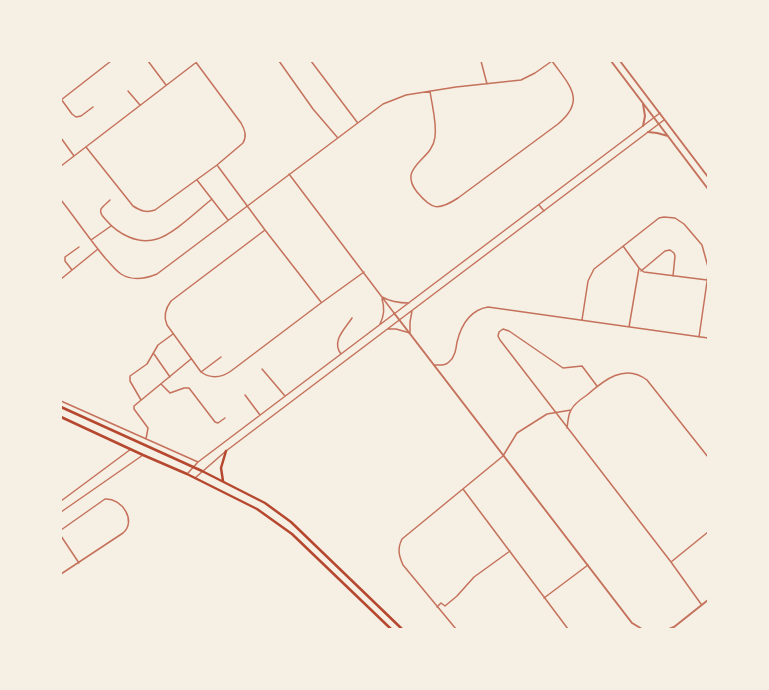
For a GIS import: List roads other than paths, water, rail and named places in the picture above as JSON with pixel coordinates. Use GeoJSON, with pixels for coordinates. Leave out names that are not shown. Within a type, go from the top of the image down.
{"type":"FeatureCollection","features":[{"type":"Feature","properties":{"kind":"main road"},"geometry":{"type":"LineString","coordinates":[[61,407],[202,471],[265,503],[291,522],[402,629]]}},
{"type":"Feature","properties":{"kind":"main road"},"geometry":{"type":"LineString","coordinates":[[61,417],[187,474],[244,502],[277,523],[301,543],[390,629]]}},
{"type":"Feature","properties":{"kind":"main road"},"geometry":{"type":"LineString","coordinates":[[223,481],[220,468],[226,451]]}},
{"type":"Feature","properties":{"kind":"street"},"geometry":{"type":"LineString","coordinates":[[93,107],[81,116],[76,117],[61,100],[111,61]]}},
{"type":"Feature","properties":{"kind":"street"},"geometry":{"type":"LineString","coordinates":[[148,61],[166,86]]}},
{"type":"Feature","properties":{"kind":"street"},"geometry":{"type":"LineString","coordinates":[[61,166],[197,61],[241,123],[244,130],[245,139],[243,143],[217,165],[155,210],[150,212],[144,212],[133,206],[86,147]]}},
{"type":"Feature","properties":{"kind":"street"},"geometry":{"type":"LineString","coordinates":[[279,61],[307,101],[337,138]]}},
{"type":"Feature","properties":{"kind":"street"},"geometry":{"type":"LineString","coordinates":[[311,61],[358,122]]}},
{"type":"Feature","properties":{"kind":"street"},"geometry":{"type":"LineString","coordinates":[[481,61],[488,84]]}},
{"type":"Feature","properties":{"kind":"street"},"geometry":{"type":"LineString","coordinates":[[61,200],[98,249],[121,274],[134,278],[149,277],[157,274],[358,122],[383,104],[394,99],[430,91],[521,80],[535,73],[552,61],[573,94],[574,104],[568,114],[558,124],[448,205],[439,207],[426,203],[412,186],[411,180],[413,170],[430,151],[435,137],[436,130],[430,91]]}},
{"type":"Feature","properties":{"kind":"street"},"geometry":{"type":"LineString","coordinates":[[611,61],[708,189]]}},
{"type":"Feature","properties":{"kind":"street"},"geometry":{"type":"LineString","coordinates":[[620,61],[708,177]]}},
{"type":"Feature","properties":{"kind":"street"},"geometry":{"type":"LineString","coordinates":[[128,91],[140,105]]}},
{"type":"Feature","properties":{"kind":"street"},"geometry":{"type":"LineString","coordinates":[[643,103],[645,116],[643,126]]}},
{"type":"Feature","properties":{"kind":"street"},"geometry":{"type":"LineString","coordinates":[[187,474],[198,462],[660,113]]}},
{"type":"Feature","properties":{"kind":"street"},"geometry":{"type":"LineString","coordinates":[[195,478],[226,451],[665,120]]}},
{"type":"Feature","properties":{"kind":"street"},"geometry":{"type":"LineString","coordinates":[[648,132],[669,137]]}},
{"type":"Feature","properties":{"kind":"street"},"geometry":{"type":"LineString","coordinates":[[61,138],[74,156]]}},
{"type":"Feature","properties":{"kind":"street"},"geometry":{"type":"LineString","coordinates":[[217,165],[321,303]]}},
{"type":"Feature","properties":{"kind":"street"},"geometry":{"type":"LineString","coordinates":[[289,174],[364,272],[381,297],[632,623],[642,629]]}},
{"type":"Feature","properties":{"kind":"street"},"geometry":{"type":"LineString","coordinates":[[197,180],[228,220]]}},
{"type":"Feature","properties":{"kind":"street"},"geometry":{"type":"LineString","coordinates":[[110,200],[101,211],[102,215],[111,226],[121,234],[138,240],[148,241],[156,240],[170,233],[212,199]]}},
{"type":"Feature","properties":{"kind":"street"},"geometry":{"type":"LineString","coordinates":[[539,205],[544,211]]}},
{"type":"Feature","properties":{"kind":"street"},"geometry":{"type":"LineString","coordinates":[[582,320],[588,281],[594,269],[659,218],[675,218],[684,224],[702,245],[708,266]]}},
{"type":"Feature","properties":{"kind":"street"},"geometry":{"type":"LineString","coordinates":[[91,240],[111,226]]}},
{"type":"Feature","properties":{"kind":"street"},"geometry":{"type":"LineString","coordinates":[[265,230],[171,302],[165,310],[165,321],[173,334],[201,372],[205,374],[214,377],[226,375],[364,272]]}},
{"type":"Feature","properties":{"kind":"street"},"geometry":{"type":"LineString","coordinates":[[623,246],[641,271],[707,280]]}},
{"type":"Feature","properties":{"kind":"street"},"geometry":{"type":"LineString","coordinates":[[72,270],[65,261],[65,257],[79,247]]}},
{"type":"Feature","properties":{"kind":"street"},"geometry":{"type":"LineString","coordinates":[[61,279],[98,249]]}},
{"type":"Feature","properties":{"kind":"street"},"geometry":{"type":"LineString","coordinates":[[641,271],[665,251],[670,250],[675,256],[673,276]]}},
{"type":"Feature","properties":{"kind":"street"},"geometry":{"type":"LineString","coordinates":[[629,327],[639,268]]}},
{"type":"Feature","properties":{"kind":"street"},"geometry":{"type":"LineString","coordinates":[[699,337],[708,275]]}},
{"type":"Feature","properties":{"kind":"street"},"geometry":{"type":"LineString","coordinates":[[381,297],[397,302],[409,302]]}},
{"type":"Feature","properties":{"kind":"street"},"geometry":{"type":"LineString","coordinates":[[380,325],[383,319],[384,308],[381,297]]}},
{"type":"Feature","properties":{"kind":"street"},"geometry":{"type":"LineString","coordinates":[[434,365],[443,365],[450,362],[466,321],[476,311],[484,307],[708,338]]}},
{"type":"Feature","properties":{"kind":"street"},"geometry":{"type":"LineString","coordinates":[[410,333],[412,310]]}},
{"type":"Feature","properties":{"kind":"street"},"geometry":{"type":"LineString","coordinates":[[341,354],[337,346],[337,341],[352,318]]}},
{"type":"Feature","properties":{"kind":"street"},"geometry":{"type":"LineString","coordinates":[[388,329],[403,330],[410,333]]}},
{"type":"Feature","properties":{"kind":"street"},"geometry":{"type":"LineString","coordinates":[[597,386],[582,366],[563,368],[509,331],[504,329],[500,330],[498,336],[500,340],[671,562],[702,605]]}},
{"type":"Feature","properties":{"kind":"street"},"geometry":{"type":"LineString","coordinates":[[141,400],[130,379],[130,376],[147,364],[158,345],[173,334]]}},
{"type":"Feature","properties":{"kind":"street"},"geometry":{"type":"LineString","coordinates":[[154,354],[170,377]]}},
{"type":"Feature","properties":{"kind":"street"},"geometry":{"type":"LineString","coordinates":[[201,372],[221,357]]}},
{"type":"Feature","properties":{"kind":"street"},"geometry":{"type":"LineString","coordinates":[[146,439],[148,428],[134,407],[192,359]]}},
{"type":"Feature","properties":{"kind":"street"},"geometry":{"type":"LineString","coordinates":[[262,369],[285,396]]}},
{"type":"Feature","properties":{"kind":"street"},"geometry":{"type":"LineString","coordinates":[[567,428],[571,410],[597,386],[613,376],[624,372],[637,374],[643,376],[663,398],[708,457]]}},
{"type":"Feature","properties":{"kind":"street"},"geometry":{"type":"LineString","coordinates":[[161,384],[170,393],[184,388],[189,388],[215,422],[218,423],[225,418]]}},
{"type":"Feature","properties":{"kind":"street"},"geometry":{"type":"LineString","coordinates":[[245,395],[260,415]]}},
{"type":"Feature","properties":{"kind":"street"},"geometry":{"type":"LineString","coordinates":[[61,401],[198,462]]}},
{"type":"Feature","properties":{"kind":"street"},"geometry":{"type":"LineString","coordinates":[[456,629],[404,565],[400,557],[399,548],[402,540],[406,535],[504,456],[517,433],[547,414],[571,410]]}},
{"type":"Feature","properties":{"kind":"street"},"geometry":{"type":"LineString","coordinates":[[61,501],[131,449]]}},
{"type":"Feature","properties":{"kind":"street"},"geometry":{"type":"LineString","coordinates":[[61,512],[143,455]]}},
{"type":"Feature","properties":{"kind":"street"},"geometry":{"type":"LineString","coordinates":[[463,489],[568,629]]}},
{"type":"Feature","properties":{"kind":"street"},"geometry":{"type":"LineString","coordinates":[[61,530],[105,499],[114,500],[122,506],[129,520],[128,528],[126,530],[61,574]]}},
{"type":"Feature","properties":{"kind":"street"},"geometry":{"type":"LineString","coordinates":[[671,562],[708,532]]}},
{"type":"Feature","properties":{"kind":"street"},"geometry":{"type":"LineString","coordinates":[[61,536],[79,562]]}},
{"type":"Feature","properties":{"kind":"street"},"geometry":{"type":"LineString","coordinates":[[437,607],[441,603],[445,606],[457,596],[474,577],[510,551]]}},
{"type":"Feature","properties":{"kind":"street"},"geometry":{"type":"LineString","coordinates":[[544,598],[588,565]]}},
{"type":"Feature","properties":{"kind":"street"},"geometry":{"type":"LineString","coordinates":[[669,629],[674,627],[708,600]]}}]}
